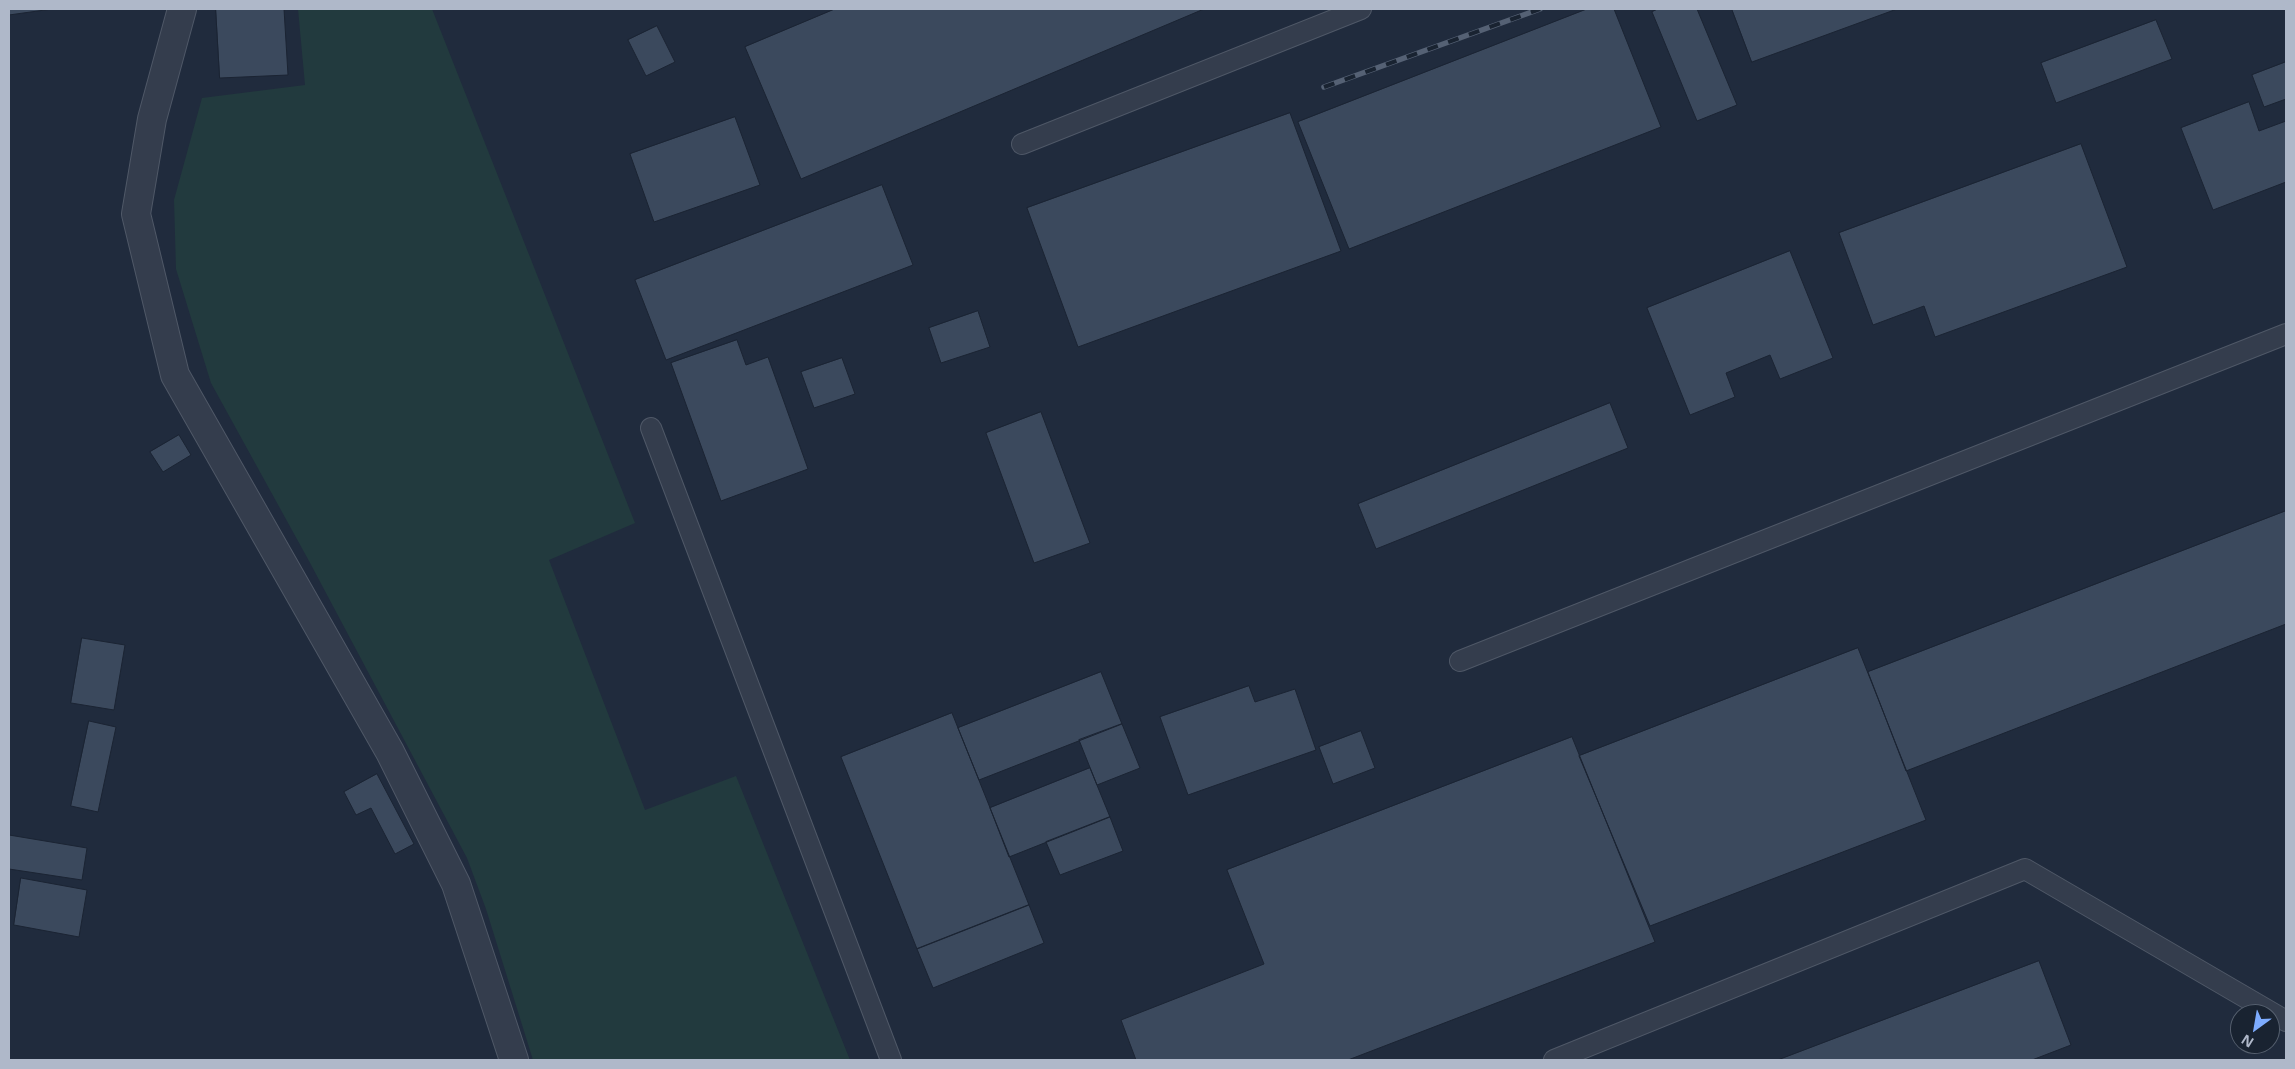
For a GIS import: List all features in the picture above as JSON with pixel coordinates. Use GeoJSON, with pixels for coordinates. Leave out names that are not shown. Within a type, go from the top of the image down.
{"type":"FeatureCollection","features":[{"type":"Feature","properties":{"kind":"street"},"geometry":{"type":"LineString","coordinates":[[182,9],[152,119],[136,214],[175,375],[390,752],[456,884],[514,1060]]}},
{"type":"Feature","properties":{"kind":"lane"},"geometry":{"type":"LineString","coordinates":[[1022,144],[1361,9]]}},
{"type":"Feature","properties":{"kind":"lane"},"geometry":{"type":"LineString","coordinates":[[1460,661],[2286,334]]}},
{"type":"Feature","properties":{"kind":"lane"},"geometry":{"type":"LineString","coordinates":[[651,428],[891,1060]]}},
{"type":"Feature","properties":{"kind":"lane"},"geometry":{"type":"LineString","coordinates":[[1554,1060],[2025,870],[2286,1022]]}},
{"type":"Feature","properties":{"kind":"green space"},"geometry":{"type":"Polygon","coordinates":[[[298,9],[432,9],[635,523],[549,560],[645,810],[736,776],[850,1060],[533,1060],[486,909],[467,858],[309,561],[211,383],[176,269],[174,200],[202,98],[305,85],[298,9]]]}},
{"type":"Feature","properties":{"kind":"building"},"geometry":{"type":"Polygon","coordinates":[[[9,9],[52,9],[9,15],[9,9]]]}},
{"type":"Feature","properties":{"kind":"building"},"geometry":{"type":"Polygon","coordinates":[[[216,9],[284,9],[288,75],[220,78],[216,9]]]}},
{"type":"Feature","properties":{"kind":"building"},"geometry":{"type":"Polygon","coordinates":[[[835,9],[1204,9],[801,179],[745,47],[835,9]]]}},
{"type":"Feature","properties":{"kind":"building"},"geometry":{"type":"Polygon","coordinates":[[[1587,9],[1614,9],[1661,127],[1349,249],[1298,122],[1587,9]]]}},
{"type":"Feature","properties":{"kind":"building"},"geometry":{"type":"Polygon","coordinates":[[[1658,9],[1697,9],[1737,105],[1697,121],[1652,12],[1658,9]]]}},
{"type":"Feature","properties":{"kind":"building"},"geometry":{"type":"Polygon","coordinates":[[[1732,9],[1897,9],[1752,62],[1732,9]]]}},
{"type":"Feature","properties":{"kind":"building"},"geometry":{"type":"Polygon","coordinates":[[[2156,20],[2172,59],[2056,103],[2041,63],[2156,20]]]}},
{"type":"Feature","properties":{"kind":"building"},"geometry":{"type":"Polygon","coordinates":[[[657,26],[675,62],[646,76],[628,40],[657,26]]]}},
{"type":"Feature","properties":{"kind":"building"},"geometry":{"type":"Polygon","coordinates":[[[2286,62],[2286,99],[2264,107],[2252,75],[2286,62]]]}},
{"type":"Feature","properties":{"kind":"building"},"geometry":{"type":"Polygon","coordinates":[[[2249,102],[2259,131],[2286,121],[2286,182],[2213,210],[2181,128],[2249,102]]]}},
{"type":"Feature","properties":{"kind":"building"},"geometry":{"type":"Polygon","coordinates":[[[1290,113],[1341,251],[1078,347],[1027,208],[1290,113]]]}},
{"type":"Feature","properties":{"kind":"building"},"geometry":{"type":"Polygon","coordinates":[[[735,117],[760,185],[654,222],[630,154],[735,117]]]}},
{"type":"Feature","properties":{"kind":"building"},"geometry":{"type":"Polygon","coordinates":[[[2081,144],[2127,267],[1935,337],[1924,306],[1873,325],[1839,233],[2081,144]]]}},
{"type":"Feature","properties":{"kind":"building"},"geometry":{"type":"Polygon","coordinates":[[[882,185],[913,265],[666,360],[635,280],[882,185]]]}},
{"type":"Feature","properties":{"kind":"building"},"geometry":{"type":"Polygon","coordinates":[[[1790,251],[1833,358],[1780,379],[1770,355],[1726,373],[1735,397],[1690,415],[1647,308],[1790,251]]]}},
{"type":"Feature","properties":{"kind":"building"},"geometry":{"type":"Polygon","coordinates":[[[978,311],[990,347],[941,363],[929,328],[978,311]]]}},
{"type":"Feature","properties":{"kind":"building"},"geometry":{"type":"Polygon","coordinates":[[[737,340],[746,365],[768,357],[808,469],[721,501],[671,363],[737,340]]]}},
{"type":"Feature","properties":{"kind":"building"},"geometry":{"type":"Polygon","coordinates":[[[842,358],[855,394],[814,408],[801,372],[842,358]]]}},
{"type":"Feature","properties":{"kind":"building"},"geometry":{"type":"Polygon","coordinates":[[[1610,403],[1628,448],[1376,549],[1358,504],[1610,403]]]}},
{"type":"Feature","properties":{"kind":"building"},"geometry":{"type":"Polygon","coordinates":[[[1041,412],[1090,543],[1034,563],[986,433],[1041,412]]]}},
{"type":"Feature","properties":{"kind":"building"},"geometry":{"type":"Polygon","coordinates":[[[179,435],[191,455],[163,472],[150,452],[179,435]]]}},
{"type":"Feature","properties":{"kind":"building"},"geometry":{"type":"Polygon","coordinates":[[[2286,511],[2286,624],[1906,771],[1868,672],[2286,511]]]}},
{"type":"Feature","properties":{"kind":"building"},"geometry":{"type":"Polygon","coordinates":[[[82,638],[125,645],[114,710],[71,703],[82,638]]]}},
{"type":"Feature","properties":{"kind":"building"},"geometry":{"type":"Polygon","coordinates":[[[1858,648],[1926,820],[1650,926],[1579,756],[1858,648]]]}},
{"type":"Feature","properties":{"kind":"building"},"geometry":{"type":"Polygon","coordinates":[[[1101,672],[1122,724],[979,780],[958,728],[1101,672]]]}},
{"type":"Feature","properties":{"kind":"building"},"geometry":{"type":"Polygon","coordinates":[[[1249,686],[1255,702],[1295,689],[1316,750],[1188,795],[1160,717],[1249,686]]]}},
{"type":"Feature","properties":{"kind":"building"},"geometry":{"type":"Polygon","coordinates":[[[952,713],[1029,905],[917,949],[841,757],[952,713]]]}},
{"type":"Feature","properties":{"kind":"building"},"geometry":{"type":"Polygon","coordinates":[[[89,721],[116,727],[98,812],[71,806],[89,721]]]}},
{"type":"Feature","properties":{"kind":"building"},"geometry":{"type":"Polygon","coordinates":[[[1122,724],[1140,768],[1097,785],[1079,740],[1122,724]]]}},
{"type":"Feature","properties":{"kind":"building"},"geometry":{"type":"Polygon","coordinates":[[[1361,731],[1375,768],[1333,784],[1319,747],[1361,731]]]}},
{"type":"Feature","properties":{"kind":"building"},"geometry":{"type":"Polygon","coordinates":[[[1572,737],[1655,942],[1348,1060],[1136,1060],[1121,1020],[1264,964],[1227,870],[1572,737]]]}},
{"type":"Feature","properties":{"kind":"building"},"geometry":{"type":"Polygon","coordinates":[[[1090,768],[1110,817],[1009,857],[990,808],[1090,768]]]}},
{"type":"Feature","properties":{"kind":"building"},"geometry":{"type":"Polygon","coordinates":[[[377,774],[414,844],[395,854],[371,808],[356,815],[344,792],[377,774]]]}},
{"type":"Feature","properties":{"kind":"building"},"geometry":{"type":"Polygon","coordinates":[[[1110,817],[1123,851],[1060,875],[1046,842],[1110,817]]]}},
{"type":"Feature","properties":{"kind":"building"},"geometry":{"type":"Polygon","coordinates":[[[9,835],[87,848],[82,880],[9,869],[9,835]]]}},
{"type":"Feature","properties":{"kind":"building"},"geometry":{"type":"Polygon","coordinates":[[[21,878],[87,890],[79,937],[14,925],[21,878]]]}},
{"type":"Feature","properties":{"kind":"building"},"geometry":{"type":"Polygon","coordinates":[[[1029,905],[1044,943],[933,988],[917,949],[1029,905]]]}},
{"type":"Feature","properties":{"kind":"building"},"geometry":{"type":"Polygon","coordinates":[[[2039,961],[2071,1045],[2032,1060],[1778,1060],[2039,961]]]}},
{"type":"Feature","properties":{"kind":"railway"},"geometry":{"type":"LineString","coordinates":[[1324,87],[1540,9]]}}]}
